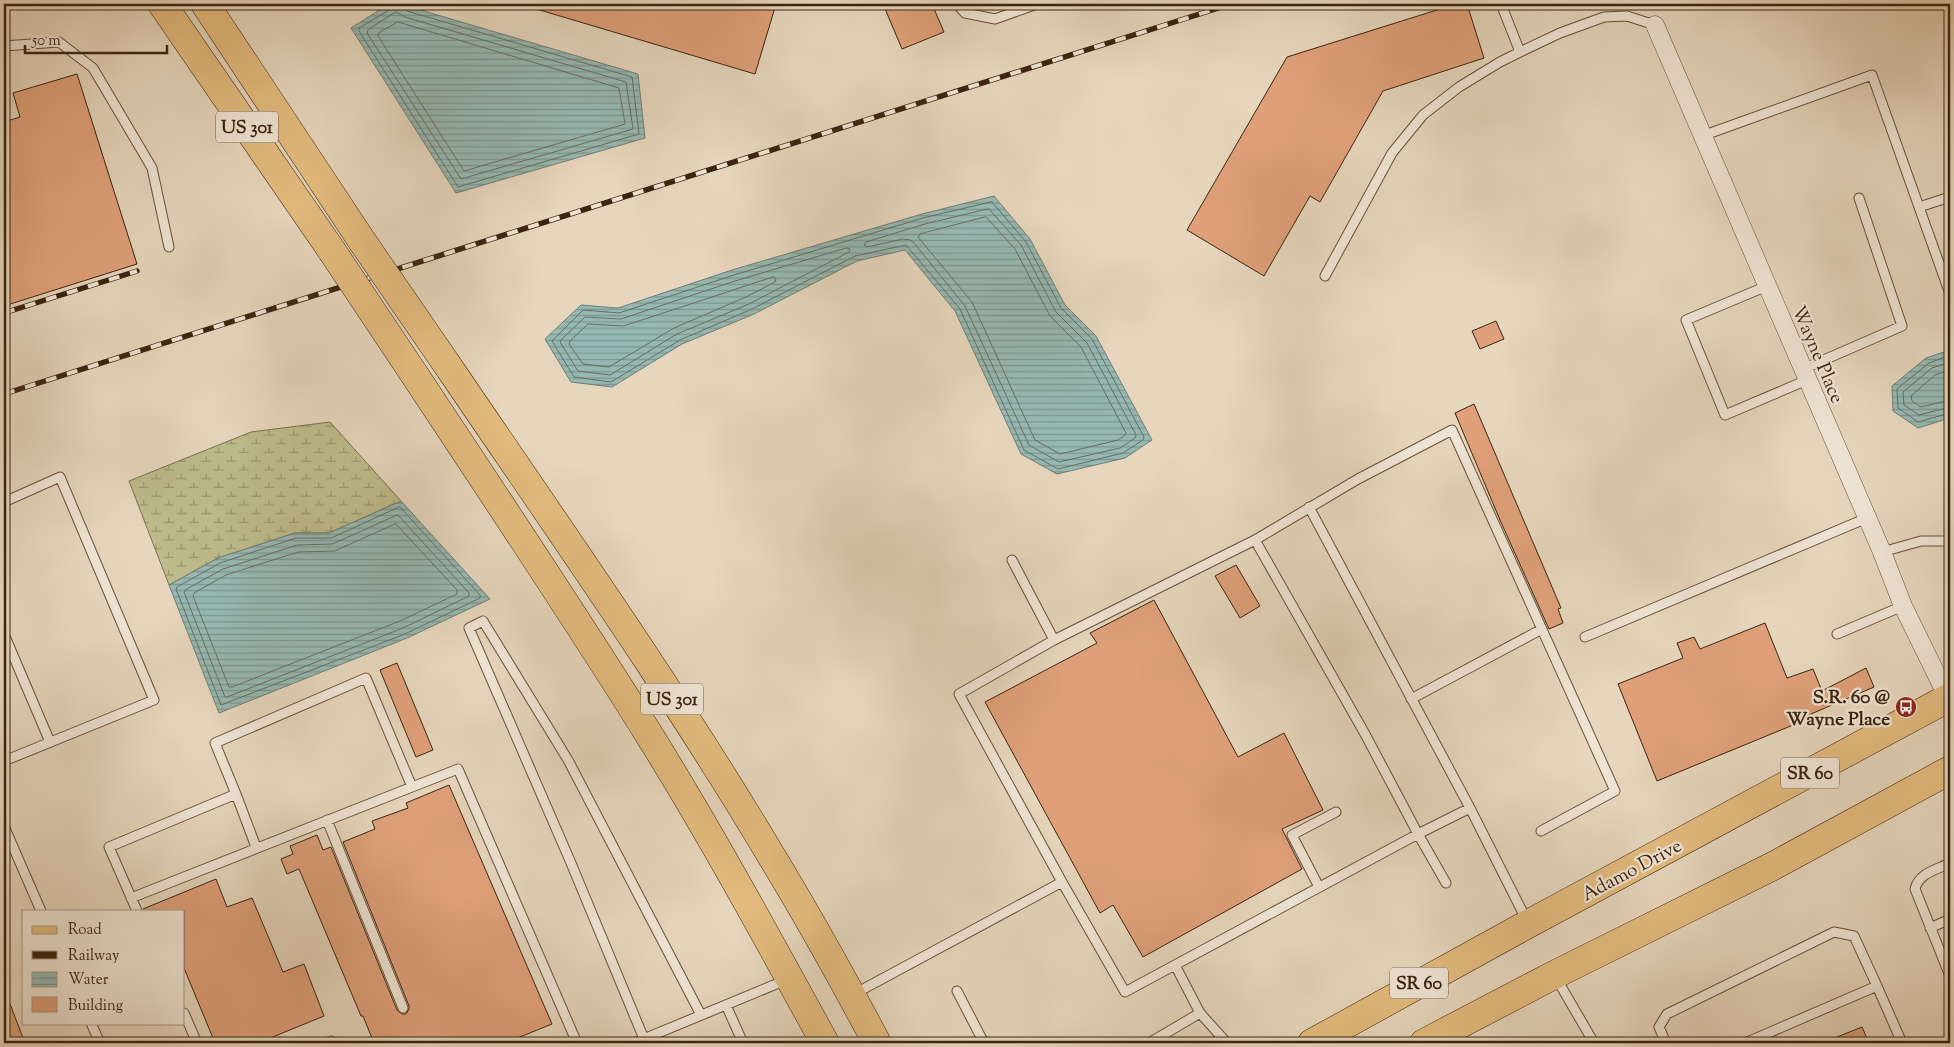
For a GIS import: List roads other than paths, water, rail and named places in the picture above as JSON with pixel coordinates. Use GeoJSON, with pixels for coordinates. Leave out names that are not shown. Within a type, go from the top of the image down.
{"type":"FeatureCollection","features":[{"type":"Feature","properties":{"kind":"main road","name":"US 301"},"geometry":{"type":"LineString","coordinates":[[162,4],[332,251],[579,624],[644,726],[790,978],[825,1043]]}},
{"type":"Feature","properties":{"kind":"main road","name":"US 301"},"geometry":{"type":"LineString","coordinates":[[205,4],[362,241],[609,603],[704,747],[772,857],[877,1043]]}},
{"type":"Feature","properties":{"kind":"main road","name":"Adamo Drive"},"geometry":{"type":"LineString","coordinates":[[1312,1043],[1528,924],[1949,698]]}},
{"type":"Feature","properties":{"kind":"main road"},"geometry":{"type":"LineString","coordinates":[[1424,1043],[1554,975],[1775,865],[1950,770]]}},
{"type":"Feature","properties":{"kind":"street","name":"Wayne Place"},"geometry":{"type":"LineString","coordinates":[[1655,25],[1882,552],[1903,606],[1949,698]]}},
{"type":"Feature","properties":{"kind":"lane"},"geometry":{"type":"LineString","coordinates":[[957,4],[964,13],[995,19],[1037,4]]}},
{"type":"Feature","properties":{"kind":"lane"},"geometry":{"type":"LineString","coordinates":[[1502,4],[1520,52]]}},
{"type":"Feature","properties":{"kind":"lane"},"geometry":{"type":"LineString","coordinates":[[1325,276],[1392,154],[1423,115],[1459,87],[1500,62],[1560,32],[1604,16],[1626,16],[1655,25]]}},
{"type":"Feature","properties":{"kind":"lane"},"geometry":{"type":"LineString","coordinates":[[4,46],[59,42],[93,68],[152,168],[169,247]]}},
{"type":"Feature","properties":{"kind":"lane"},"geometry":{"type":"LineString","coordinates":[[1702,136],[1872,75],[1950,294]]}},
{"type":"Feature","properties":{"kind":"lane"},"geometry":{"type":"LineString","coordinates":[[1919,207],[1950,197]]}},
{"type":"Feature","properties":{"kind":"lane"},"geometry":{"type":"LineString","coordinates":[[1767,286],[1686,320],[1725,415],[1902,326],[1858,198]]}},
{"type":"Feature","properties":{"kind":"lane"},"geometry":{"type":"LineString","coordinates":[[1470,808],[1418,834],[1125,992],[1062,882],[959,694],[1054,640],[1255,540],[1358,478],[1452,430],[1615,791],[1540,831]]}},
{"type":"Feature","properties":{"kind":"lane"},"geometry":{"type":"LineString","coordinates":[[4,502],[60,477],[154,700],[4,761]]}},
{"type":"Feature","properties":{"kind":"lane"},"geometry":{"type":"LineString","coordinates":[[1309,507],[1470,808],[1528,924]]}},
{"type":"Feature","properties":{"kind":"lane"},"geometry":{"type":"LineString","coordinates":[[1585,637],[1867,518]]}},
{"type":"Feature","properties":{"kind":"lane"},"geometry":{"type":"LineString","coordinates":[[1255,540],[1365,734],[1446,883]]}},
{"type":"Feature","properties":{"kind":"lane"},"geometry":{"type":"LineString","coordinates":[[1882,552],[1922,541],[1950,541]]}},
{"type":"Feature","properties":{"kind":"lane"},"geometry":{"type":"LineString","coordinates":[[1012,560],[1054,640]]}},
{"type":"Feature","properties":{"kind":"lane"},"geometry":{"type":"LineString","coordinates":[[1837,634],[1903,606]]}},
{"type":"Feature","properties":{"kind":"lane"},"geometry":{"type":"LineString","coordinates":[[644,1039],[571,864],[468,628],[483,621],[568,760],[702,1015]]}},
{"type":"Feature","properties":{"kind":"lane"},"geometry":{"type":"LineString","coordinates":[[1411,699],[1542,629]]}},
{"type":"Feature","properties":{"kind":"lane"},"geometry":{"type":"LineString","coordinates":[[4,634],[50,742]]}},
{"type":"Feature","properties":{"kind":"lane"},"geometry":{"type":"LineString","coordinates":[[256,847],[215,743],[366,678],[412,787]]}},
{"type":"Feature","properties":{"kind":"lane"},"geometry":{"type":"LineString","coordinates":[[131,898],[256,847],[458,769],[577,1043]]}},
{"type":"Feature","properties":{"kind":"lane"},"geometry":{"type":"LineString","coordinates":[[137,910],[109,848],[236,794]]}},
{"type":"Feature","properties":{"kind":"lane"},"geometry":{"type":"LineString","coordinates":[[1319,887],[1292,834],[1336,812]]}},
{"type":"Feature","properties":{"kind":"lane"},"geometry":{"type":"LineString","coordinates":[[327,820],[403,1008]]}},
{"type":"Feature","properties":{"kind":"lane"},"geometry":{"type":"LineString","coordinates":[[4,826],[42,910]]}},
{"type":"Feature","properties":{"kind":"lane"},"geometry":{"type":"LineString","coordinates":[[1950,863],[1926,874],[1917,881],[1915,889],[1950,976]]}},
{"type":"Feature","properties":{"kind":"lane"},"geometry":{"type":"LineString","coordinates":[[852,996],[1062,882]]}},
{"type":"Feature","properties":{"kind":"lane"},"geometry":{"type":"LineString","coordinates":[[1930,928],[1950,919]]}},
{"type":"Feature","properties":{"kind":"lane"},"geometry":{"type":"LineString","coordinates":[[1666,1043],[1658,1027],[1667,1014],[1834,932],[1854,936],[1902,1043]]}},
{"type":"Feature","properties":{"kind":"lane"},"geometry":{"type":"LineString","coordinates":[[1175,965],[1200,1013],[1227,1043]]}},
{"type":"Feature","properties":{"kind":"lane"},"geometry":{"type":"LineString","coordinates":[[1554,975],[1594,1043]]}},
{"type":"Feature","properties":{"kind":"lane"},"geometry":{"type":"LineString","coordinates":[[634,1043],[790,978]]}},
{"type":"Feature","properties":{"kind":"lane"},"geometry":{"type":"LineString","coordinates":[[1745,1043],[1877,986]]}},
{"type":"Feature","properties":{"kind":"lane"},"geometry":{"type":"LineString","coordinates":[[957,991],[984,1043]]}},
{"type":"Feature","properties":{"kind":"lane"},"geometry":{"type":"LineString","coordinates":[[726,1005],[742,1043]]}},
{"type":"Feature","properties":{"kind":"lane"},"geometry":{"type":"LineString","coordinates":[[1149,1043],[1200,1013]]}},
{"type":"Feature","properties":{"kind":"lane"},"geometry":{"type":"LineString","coordinates":[[185,1015],[197,1043]]}},
{"type":"Feature","properties":{"kind":"lane"},"geometry":{"type":"LineString","coordinates":[[92,1024],[100,1043]]}},
{"type":"Feature","properties":{"kind":"lane"},"geometry":{"type":"LineString","coordinates":[[326,1043],[331,1041],[332,1043]]}},
{"type":"Feature","properties":{"kind":"water"},"geometry":{"type":"Polygon","coordinates":[[[389,4],[400,4],[638,74],[645,138],[456,193],[351,28],[389,4]]]}},
{"type":"Feature","properties":{"kind":"water"},"geometry":{"type":"Polygon","coordinates":[[[994,196],[1030,239],[1065,305],[1096,336],[1152,440],[1125,458],[1057,474],[1021,454],[955,311],[905,250],[857,261],[754,314],[682,344],[612,387],[571,382],[545,339],[581,305],[618,308],[732,270],[922,214],[994,196]]]}},
{"type":"Feature","properties":{"kind":"water"},"geometry":{"type":"Polygon","coordinates":[[[1950,350],[1950,418],[1918,428],[1893,411],[1892,386],[1926,358],[1950,350]]]}},
{"type":"Feature","properties":{"kind":"water"},"geometry":{"type":"Polygon","coordinates":[[[401,501],[490,599],[407,638],[219,713],[169,585],[218,558],[295,533],[329,533],[401,501]]]}},
{"type":"Feature","properties":{"kind":"railway"},"geometry":{"type":"LineString","coordinates":[[4,394],[1231,4]]}},
{"type":"Feature","properties":{"kind":"railway"},"geometry":{"type":"LineString","coordinates":[[4,313],[137,271]]}},
{"type":"Feature","properties":{"kind":"place","name":"S.R. 60 @ Wayne Place"},"geometry":{"type":"Point","coordinates":[1906,707]}}]}
